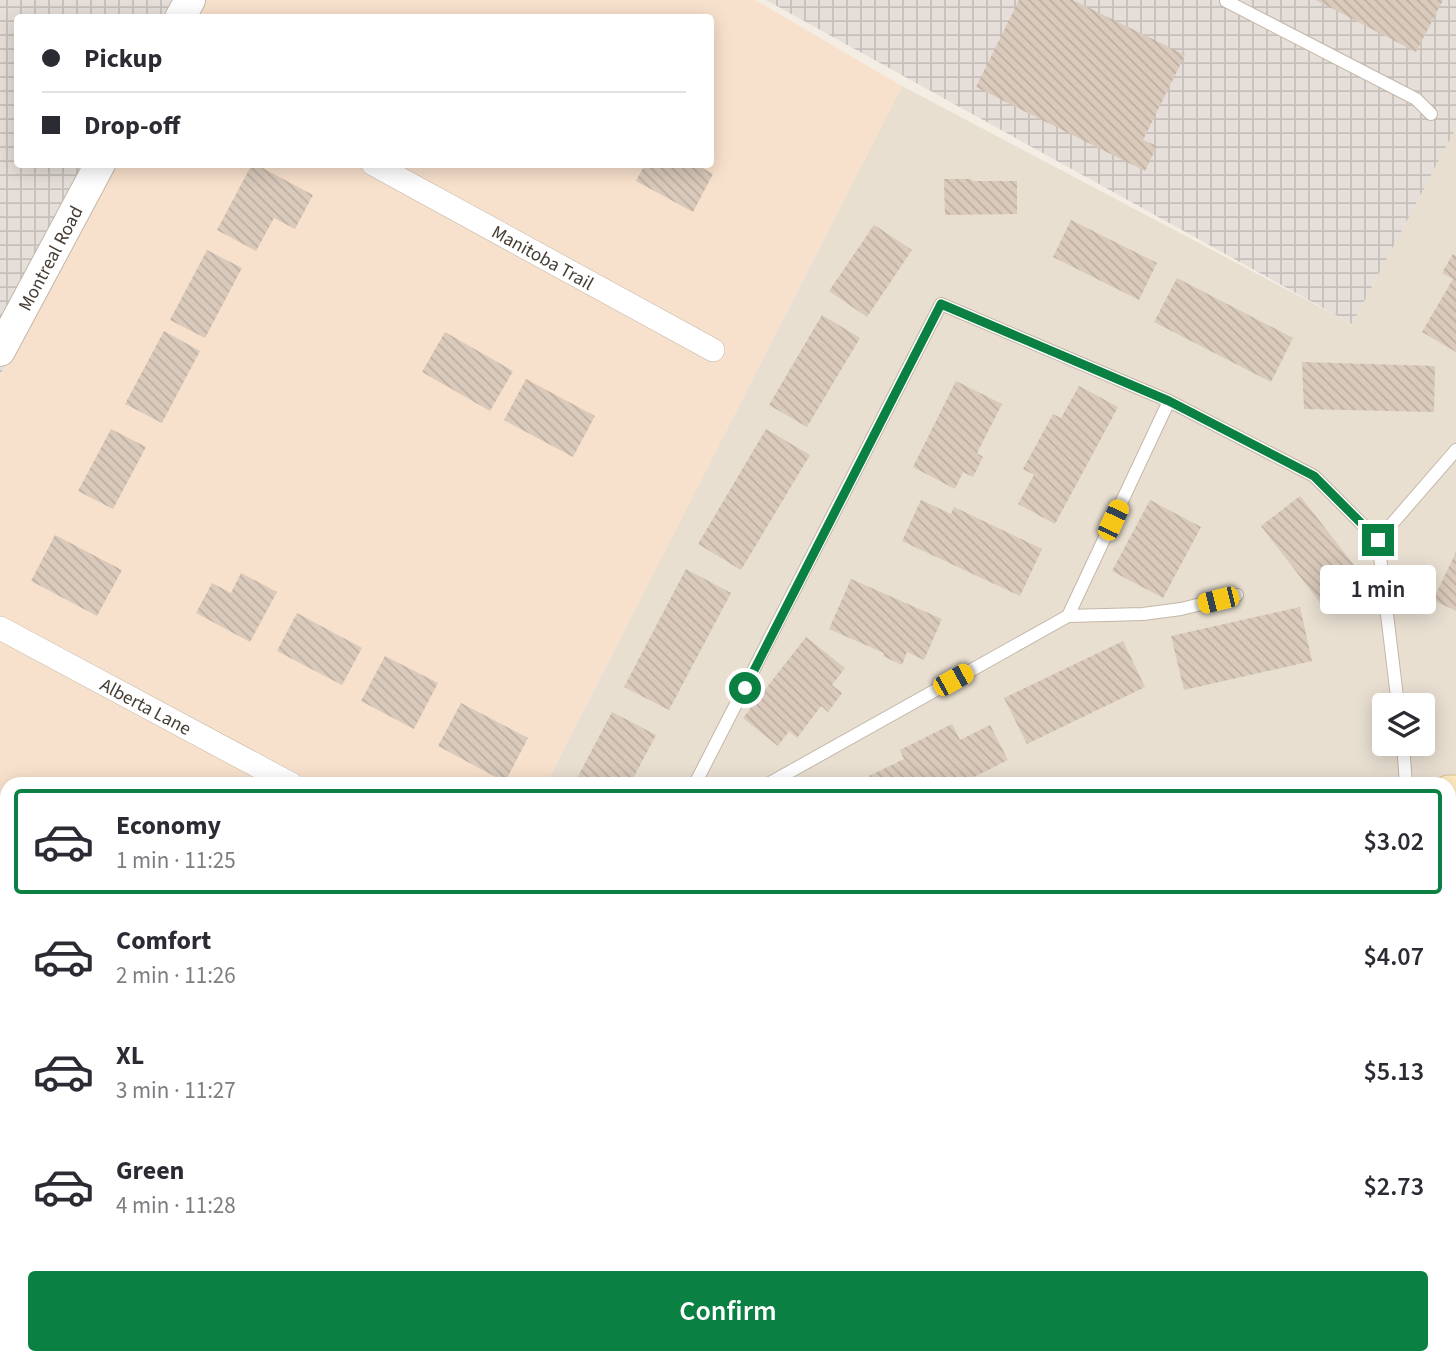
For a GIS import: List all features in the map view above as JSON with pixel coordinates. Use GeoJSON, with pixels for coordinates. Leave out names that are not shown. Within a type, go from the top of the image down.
{"type":"FeatureCollection","features":[{"type":"Feature","properties":{"kind":"street","name":"Montreal Road"},"geometry":{"type":"LineString","coordinates":[[3,338],[98,168]]}},
{"type":"Feature","properties":{"kind":"street","name":"Manitoba Trail"},"geometry":{"type":"LineString","coordinates":[[380,168],[713,350]]}},
{"type":"Feature","properties":{"kind":"street","name":"Alberta Lane"},"geometry":{"type":"LineString","coordinates":[[0,628],[278,777]]}},
{"type":"Feature","properties":{"kind":"lane"},"geometry":{"type":"LineString","coordinates":[[1226,1],[1416,99],[1431,114]]}},
{"type":"Feature","properties":{"kind":"lane"},"geometry":{"type":"LineString","coordinates":[[699,777],[941,304],[1169,401],[1314,476],[1378,540],[1397,693]]}},
{"type":"Feature","properties":{"kind":"lane"},"geometry":{"type":"LineString","coordinates":[[1068,616],[1169,401]]}},
{"type":"Feature","properties":{"kind":"lane"},"geometry":{"type":"LineString","coordinates":[[1378,540],[1456,450]]}},
{"type":"Feature","properties":{"kind":"lane"},"geometry":{"type":"LineString","coordinates":[[780,777],[1068,616],[1143,614],[1181,609],[1237,595]]}},
{"type":"Feature","properties":{"kind":"lane"},"geometry":{"type":"LineString","coordinates":[[1404,756],[1405,777]]}},
{"type":"Feature","properties":{"kind":"shaded area"},"geometry":{"type":"Polygon","coordinates":[[[0,0],[207,0],[199,14],[14,14],[14,168],[115,168],[0,375],[0,0]]]}},
{"type":"Feature","properties":{"kind":"shaded area"},"geometry":{"type":"Polygon","coordinates":[[[207,0],[755,0],[902,86],[550,777],[0,777],[0,376],[115,168],[714,168],[714,14],[199,14],[207,0]]]}},
{"type":"Feature","properties":{"kind":"shaded area"},"geometry":{"type":"Polygon","coordinates":[[[766,0],[1456,0],[1456,128],[1352,324],[766,0]]]}},
{"type":"Feature","properties":{"kind":"shaded area"},"geometry":{"type":"Polygon","coordinates":[[[902,86],[1352,324],[1456,128],[1456,777],[550,777],[902,86]]]}},
{"type":"Feature","properties":{"kind":"building"},"geometry":{"type":"Polygon","coordinates":[[[1019,0],[1073,0],[1185,55],[1143,140],[1157,146],[1145,171],[976,87],[1019,0]]]}},
{"type":"Feature","properties":{"kind":"building"},"geometry":{"type":"Polygon","coordinates":[[[1316,0],[1443,0],[1416,52],[1316,0]]]}},
{"type":"Feature","properties":{"kind":"building"},"geometry":{"type":"Polygon","coordinates":[[[250,168],[262,168],[313,195],[295,229],[274,218],[256,251],[217,230],[250,168]]]}},
{"type":"Feature","properties":{"kind":"building"},"geometry":{"type":"Polygon","coordinates":[[[643,168],[702,168],[713,174],[693,212],[636,181],[643,168]]]}},
{"type":"Feature","properties":{"kind":"building"},"geometry":{"type":"Polygon","coordinates":[[[944,179],[1017,181],[1017,214],[945,215],[944,179]]]}},
{"type":"Feature","properties":{"kind":"building"},"geometry":{"type":"Polygon","coordinates":[[[1071,220],[1157,263],[1139,300],[1053,257],[1071,220]]]}},
{"type":"Feature","properties":{"kind":"building"},"geometry":{"type":"Polygon","coordinates":[[[874,225],[912,250],[867,317],[829,291],[874,225]]]}},
{"type":"Feature","properties":{"kind":"building"},"geometry":{"type":"Polygon","coordinates":[[[207,250],[242,268],[205,338],[170,320],[207,250]]]}},
{"type":"Feature","properties":{"kind":"building"},"geometry":{"type":"Polygon","coordinates":[[[1453,254],[1456,256],[1456,352],[1422,332],[1453,279],[1442,273],[1453,254]]]}},
{"type":"Feature","properties":{"kind":"building"},"geometry":{"type":"Polygon","coordinates":[[[1177,278],[1293,338],[1271,382],[1154,322],[1177,278]]]}},
{"type":"Feature","properties":{"kind":"building"},"geometry":{"type":"Polygon","coordinates":[[[822,315],[860,338],[807,427],[769,405],[822,315]]]}},
{"type":"Feature","properties":{"kind":"building"},"geometry":{"type":"Polygon","coordinates":[[[164,331],[200,351],[162,423],[125,404],[164,331]]]}},
{"type":"Feature","properties":{"kind":"building"},"geometry":{"type":"Polygon","coordinates":[[[445,332],[513,371],[490,411],[422,372],[445,332]]]}},
{"type":"Feature","properties":{"kind":"building"},"geometry":{"type":"Polygon","coordinates":[[[1302,362],[1435,366],[1434,412],[1304,409],[1302,362]]]}},
{"type":"Feature","properties":{"kind":"building"},"geometry":{"type":"Polygon","coordinates":[[[526,379],[595,416],[573,457],[504,420],[526,379]]]}},
{"type":"Feature","properties":{"kind":"building"},"geometry":{"type":"Polygon","coordinates":[[[956,381],[1002,404],[977,453],[983,457],[973,477],[963,472],[955,489],[913,467],[956,381]]]}},
{"type":"Feature","properties":{"kind":"building"},"geometry":{"type":"Polygon","coordinates":[[[1079,386],[1118,407],[1055,524],[1018,504],[1034,475],[1023,469],[1053,414],[1061,418],[1079,386]]]}},
{"type":"Feature","properties":{"kind":"building"},"geometry":{"type":"Polygon","coordinates":[[[111,429],[146,447],[113,509],[78,491],[111,429]]]}},
{"type":"Feature","properties":{"kind":"building"},"geometry":{"type":"Polygon","coordinates":[[[766,429],[810,455],[741,570],[698,544],[766,429]]]}},
{"type":"Feature","properties":{"kind":"building"},"geometry":{"type":"Polygon","coordinates":[[[1300,496],[1361,574],[1322,605],[1261,526],[1300,496]]]}},
{"type":"Feature","properties":{"kind":"building"},"geometry":{"type":"Polygon","coordinates":[[[921,500],[951,514],[954,507],[1042,549],[1020,596],[902,541],[921,500]]]}},
{"type":"Feature","properties":{"kind":"building"},"geometry":{"type":"Polygon","coordinates":[[[1150,500],[1201,527],[1163,598],[1112,571],[1150,500]]]}},
{"type":"Feature","properties":{"kind":"building"},"geometry":{"type":"Polygon","coordinates":[[[55,535],[122,570],[97,616],[31,581],[55,535]]]}},
{"type":"Feature","properties":{"kind":"building"},"geometry":{"type":"Polygon","coordinates":[[[1456,552],[1456,611],[1433,600],[1456,552]]]}},
{"type":"Feature","properties":{"kind":"building"},"geometry":{"type":"Polygon","coordinates":[[[686,569],[731,593],[669,710],[624,687],[686,569]]]}},
{"type":"Feature","properties":{"kind":"building"},"geometry":{"type":"Polygon","coordinates":[[[241,573],[277,592],[250,642],[196,613],[212,583],[231,593],[241,573]]]}},
{"type":"Feature","properties":{"kind":"building"},"geometry":{"type":"Polygon","coordinates":[[[851,579],[942,619],[924,660],[907,652],[902,665],[883,656],[884,653],[829,629],[851,579]]]}},
{"type":"Feature","properties":{"kind":"building"},"geometry":{"type":"Polygon","coordinates":[[[1300,607],[1312,661],[1184,690],[1171,636],[1300,607]]]}},
{"type":"Feature","properties":{"kind":"building"},"geometry":{"type":"Polygon","coordinates":[[[297,613],[362,648],[342,685],[277,651],[297,613]]]}},
{"type":"Feature","properties":{"kind":"building"},"geometry":{"type":"Polygon","coordinates":[[[806,637],[845,668],[832,685],[842,693],[828,712],[821,706],[797,738],[789,731],[778,746],[743,718],[806,637]]]}},
{"type":"Feature","properties":{"kind":"building"},"geometry":{"type":"Polygon","coordinates":[[[1123,641],[1145,687],[1027,744],[1004,698],[1123,641]]]}},
{"type":"Feature","properties":{"kind":"building"},"geometry":{"type":"Polygon","coordinates":[[[385,656],[438,683],[414,729],[361,701],[385,656]]]}},
{"type":"Feature","properties":{"kind":"building"},"geometry":{"type":"Polygon","coordinates":[[[461,703],[528,738],[508,777],[496,777],[438,746],[461,703]]]}},
{"type":"Feature","properties":{"kind":"building"},"geometry":{"type":"Polygon","coordinates":[[[612,712],[656,735],[634,777],[578,777],[612,712]]]}},
{"type":"Feature","properties":{"kind":"building"},"geometry":{"type":"Polygon","coordinates":[[[952,724],[960,740],[990,725],[1008,760],[974,777],[870,777],[904,759],[900,750],[952,724]]]}},
{"type":"Feature","properties":{"kind":"route"},"geometry":{"type":"LineString","coordinates":[[745,688],[941,304],[1169,401],[1314,476],[1378,540]]}}]}
